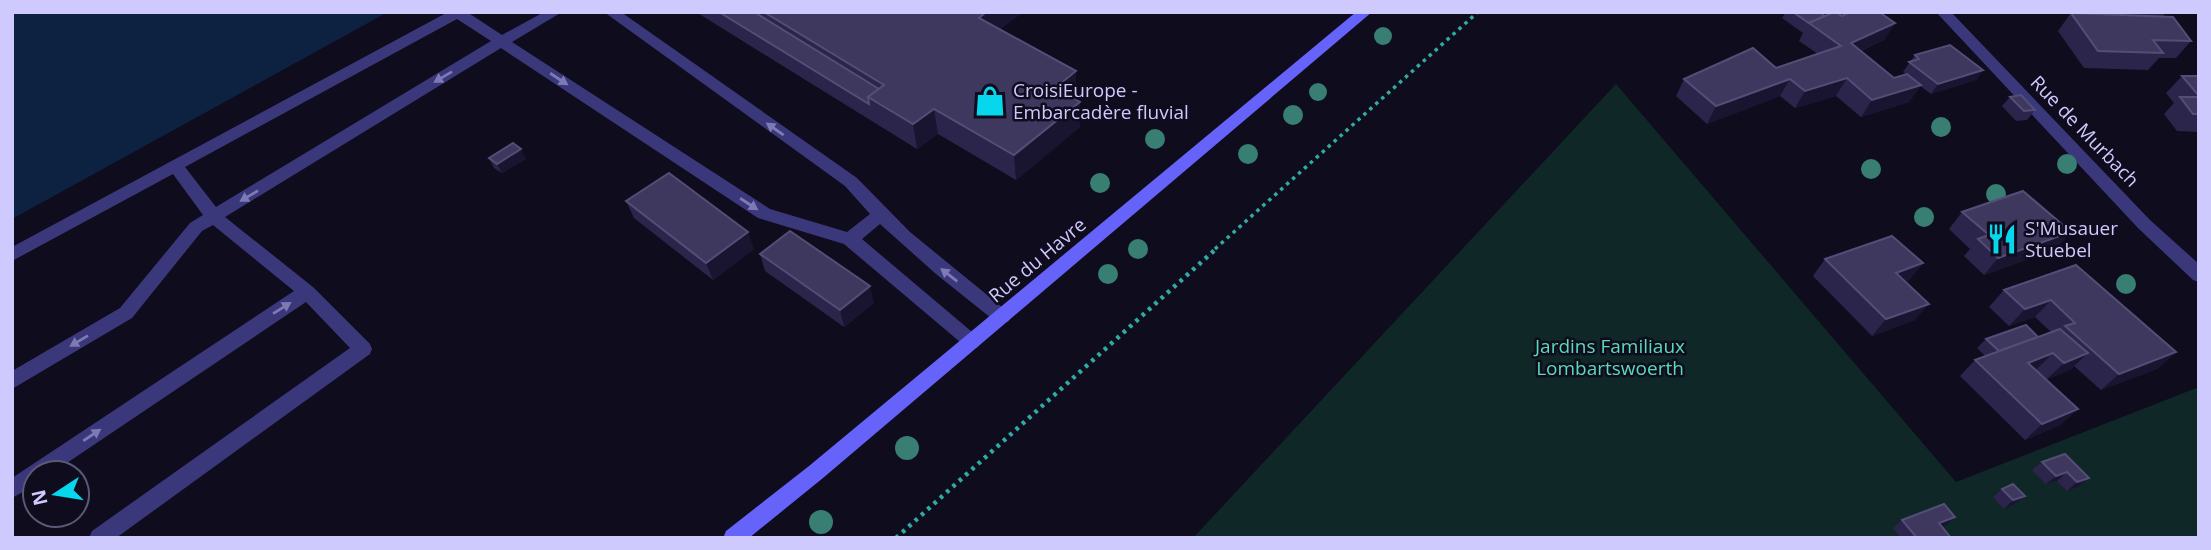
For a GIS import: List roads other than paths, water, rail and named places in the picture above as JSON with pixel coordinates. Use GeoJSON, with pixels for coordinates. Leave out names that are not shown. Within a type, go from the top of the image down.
{"type":"FeatureCollection","features":[{"type":"Feature","properties":{"kind":"main road","name":"Rue du Havre"},"geometry":{"type":"LineString","coordinates":[[733,538],[972,342],[1365,12]]}},
{"type":"Feature","properties":{"kind":"street"},"geometry":{"type":"LineString","coordinates":[[12,381],[126,313],[196,228],[502,41],[555,12]]}},
{"type":"Feature","properties":{"kind":"street"},"geometry":{"type":"LineString","coordinates":[[611,12],[851,182],[879,216],[1002,317]]}},
{"type":"Feature","properties":{"kind":"street","name":"Rue de Murbach"},"geometry":{"type":"LineString","coordinates":[[1943,12],[2144,224],[2199,275]]}},
{"type":"Feature","properties":{"kind":"street"},"geometry":{"type":"LineString","coordinates":[[12,255],[459,13],[764,214],[850,239],[972,342]]}},
{"type":"Feature","properties":{"kind":"street"},"geometry":{"type":"LineString","coordinates":[[99,538],[363,349],[307,292],[214,217],[176,165]]}},
{"type":"Feature","properties":{"kind":"street"},"geometry":{"type":"LineString","coordinates":[[850,239],[879,216]]}},
{"type":"Feature","properties":{"kind":"street"},"geometry":{"type":"LineString","coordinates":[[56,459],[307,292]]}},
{"type":"Feature","properties":{"kind":"water"},"geometry":{"type":"Polygon","coordinates":[[[12,12],[388,12],[12,219],[12,12]]]}},
{"type":"Feature","properties":{"kind":"place","name":"CroisiEurope - Embarcadère fluvial"},"geometry":{"type":"Point","coordinates":[990,101]}},
{"type":"Feature","properties":{"kind":"place","name":"S'Musauer Stuebel"},"geometry":{"type":"Point","coordinates":[2002,239]}},
{"type":"Feature","properties":{"kind":"park label","name":"Jardins Familiaux Lombartswoerth"},"geometry":{"type":"Point","coordinates":[1610,357]}}]}
